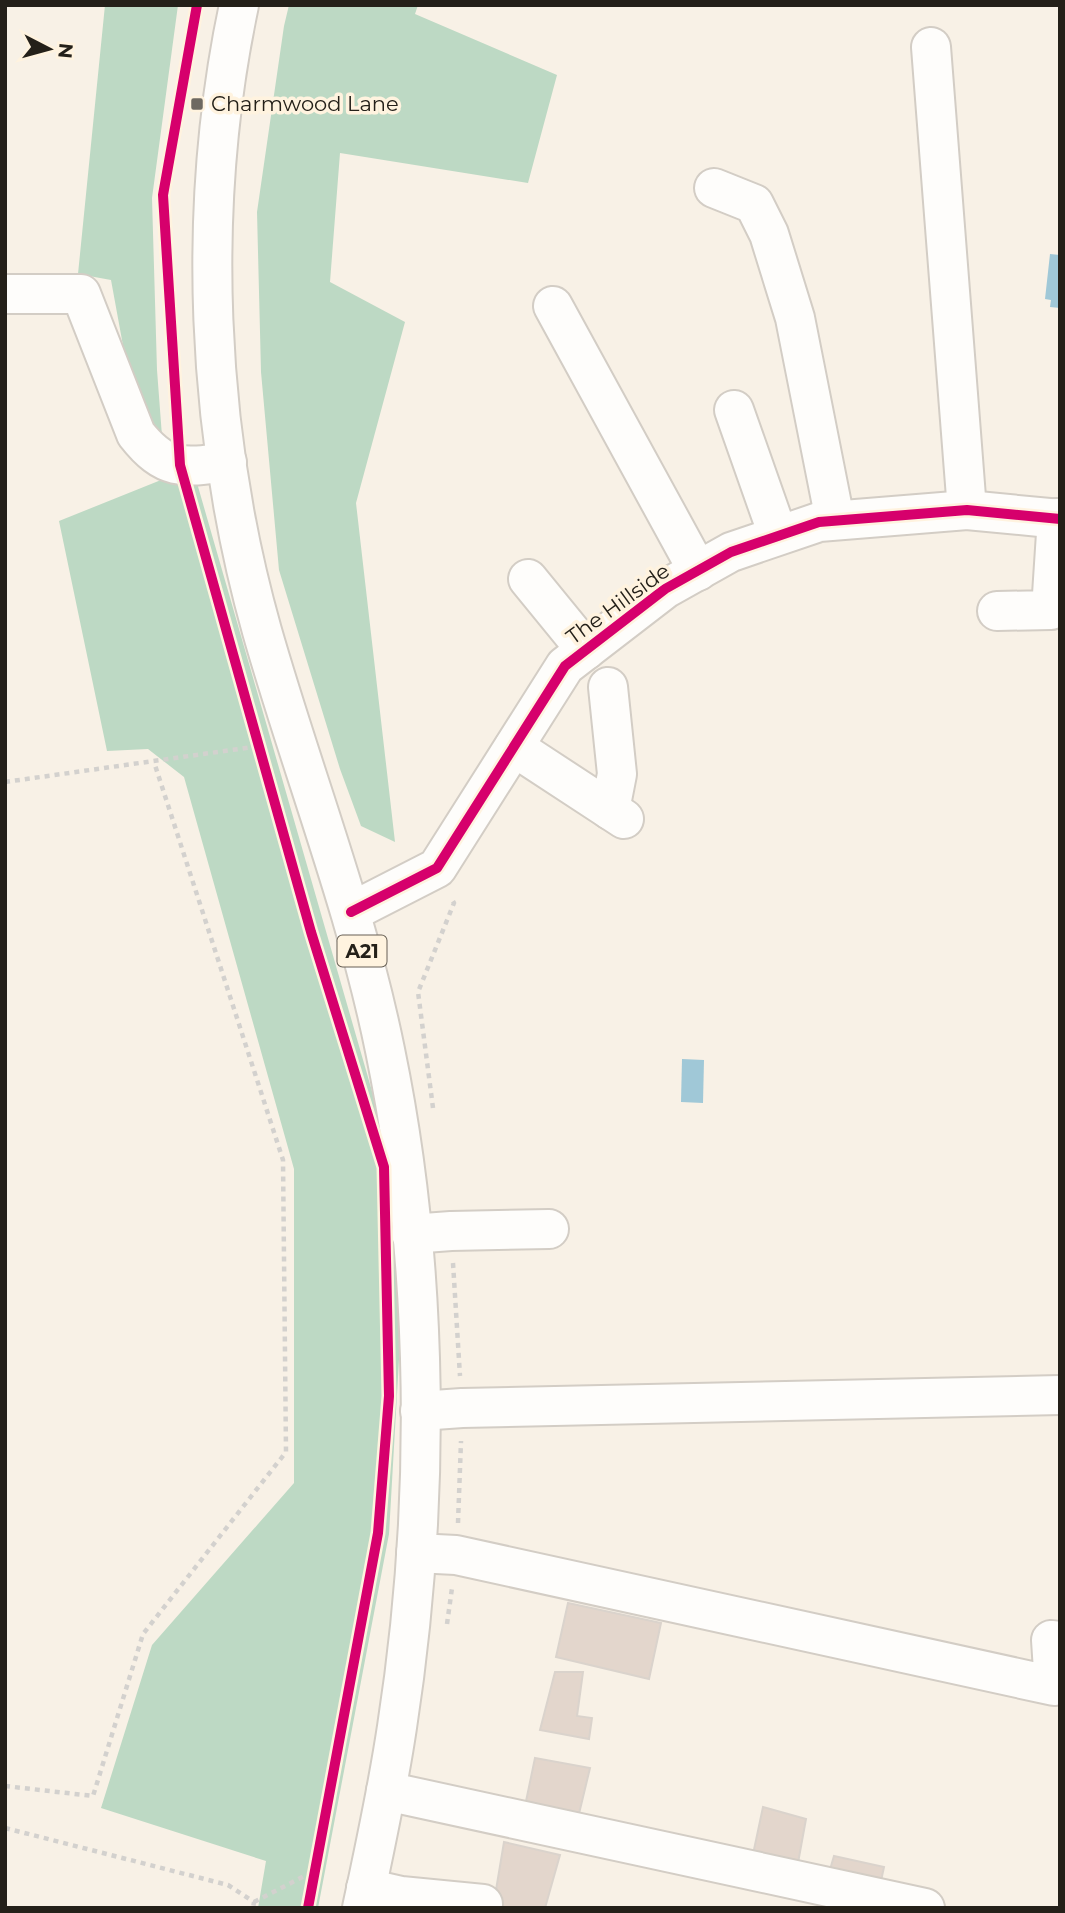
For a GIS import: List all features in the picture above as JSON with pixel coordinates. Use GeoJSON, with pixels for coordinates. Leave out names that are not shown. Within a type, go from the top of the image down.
{"type":"FeatureCollection","features":[{"type":"Feature","properties":{"kind":"main road","name":"A21"},"geometry":{"type":"LineString","coordinates":[[239,5],[220,129],[214,240],[216,349],[226,462],[262,630],[351,912],[373,992],[396,1103],[411,1234],[420,1411],[416,1553],[404,1671],[386,1791],[364,1898]]}},
{"type":"Feature","properties":{"kind":"main road"},"geometry":{"type":"LineString","coordinates":[[931,47],[967,510]]}},
{"type":"Feature","properties":{"kind":"main road"},"geometry":{"type":"LineString","coordinates":[[714,188],[754,204],[769,234],[794,318],[835,520]]}},
{"type":"Feature","properties":{"kind":"main road"},"geometry":{"type":"LineString","coordinates":[[5,293],[81,294],[136,434],[150,452],[168,463],[180,465],[226,462]]}},
{"type":"Feature","properties":{"kind":"main road"},"geometry":{"type":"LineString","coordinates":[[553,306],[698,571]]}},
{"type":"Feature","properties":{"kind":"main road"},"geometry":{"type":"LineString","coordinates":[[734,410],[778,536]]}},
{"type":"Feature","properties":{"kind":"main road","name":"The Hillside"},"geometry":{"type":"LineString","coordinates":[[351,912],[437,868],[565,666],[665,589],[732,552],[819,522],[967,510],[1058,519]]}},
{"type":"Feature","properties":{"kind":"main road"},"geometry":{"type":"LineString","coordinates":[[997,611],[1051,610],[1058,519]]}},
{"type":"Feature","properties":{"kind":"main road"},"geometry":{"type":"LineString","coordinates":[[528,579],[586,650]]}},
{"type":"Feature","properties":{"kind":"main road"},"geometry":{"type":"LineString","coordinates":[[514,747],[617,814],[617,774],[608,687]]}},
{"type":"Feature","properties":{"kind":"main road"},"geometry":{"type":"LineString","coordinates":[[411,1234],[549,1229]]}},
{"type":"Feature","properties":{"kind":"main road"},"geometry":{"type":"LineString","coordinates":[[420,1411],[1060,1395]]}},
{"type":"Feature","properties":{"kind":"main road"},"geometry":{"type":"LineString","coordinates":[[416,1553],[456,1555],[1054,1686],[1051,1640],[1060,1641]]}},
{"type":"Feature","properties":{"kind":"main road"},"geometry":{"type":"LineString","coordinates":[[386,1791],[925,1908]]}},
{"type":"Feature","properties":{"kind":"main road"},"geometry":{"type":"LineString","coordinates":[[364,1898],[401,1896],[483,1904]]}},
{"type":"Feature","properties":{"kind":"path"},"geometry":{"type":"LineString","coordinates":[[5,782],[154,762],[259,741],[264,760]]}},
{"type":"Feature","properties":{"kind":"path"},"geometry":{"type":"LineString","coordinates":[[5,1786],[93,1796],[143,1634],[286,1452],[283,1160],[154,762]]}},
{"type":"Feature","properties":{"kind":"path"},"geometry":{"type":"LineString","coordinates":[[5,1828],[229,1885],[254,1905],[316,1870]]}},
{"type":"Feature","properties":{"kind":"path"},"geometry":{"type":"LineString","coordinates":[[313,1882],[318,1857]]}},
{"type":"Feature","properties":{"kind":"green space"},"geometry":{"type":"Polygon","coordinates":[[[105,5],[178,5],[152,198],[157,370],[162,436],[137,422],[111,280],[78,274],[105,5]]]}},
{"type":"Feature","properties":{"kind":"green space"},"geometry":{"type":"Polygon","coordinates":[[[289,5],[418,5],[415,14],[557,75],[528,183],[340,153],[330,282],[405,322],[356,503],[395,842],[361,826],[340,769],[279,570],[261,372],[257,212],[289,5]]]}},
{"type":"Feature","properties":{"kind":"green space"},"geometry":{"type":"Polygon","coordinates":[[[166,478],[197,483],[395,1171],[400,1342],[389,1534],[318,1908],[258,1908],[266,1861],[101,1808],[152,1645],[294,1483],[294,1169],[184,777],[148,749],[107,751],[59,521],[166,478]]]}},
{"type":"Feature","properties":{"kind":"water"},"geometry":{"type":"Polygon","coordinates":[[[1050,254],[1060,255],[1060,308],[1050,307],[1051,300],[1045,299],[1050,254]]]}},
{"type":"Feature","properties":{"kind":"water"},"geometry":{"type":"Polygon","coordinates":[[[682,1059],[704,1060],[703,1103],[681,1102],[682,1059]]]}},
{"type":"Feature","properties":{"kind":"building"},"geometry":{"type":"Polygon","coordinates":[[[568,1603],[661,1623],[649,1679],[556,1657],[568,1603]]]}},
{"type":"Feature","properties":{"kind":"building"},"geometry":{"type":"Polygon","coordinates":[[[555,1672],[583,1672],[577,1716],[592,1718],[589,1739],[540,1730],[555,1672]]]}},
{"type":"Feature","properties":{"kind":"building"},"geometry":{"type":"Polygon","coordinates":[[[535,1758],[590,1768],[578,1818],[524,1811],[535,1758]]]}},
{"type":"Feature","properties":{"kind":"building"},"geometry":{"type":"Polygon","coordinates":[[[763,1807],[806,1819],[796,1874],[752,1859],[763,1807]]]}},
{"type":"Feature","properties":{"kind":"building"},"geometry":{"type":"Polygon","coordinates":[[[504,1842],[560,1855],[545,1908],[493,1908],[504,1842]]]}},
{"type":"Feature","properties":{"kind":"building"},"geometry":{"type":"Polygon","coordinates":[[[834,1856],[884,1867],[879,1890],[827,1880],[834,1856]]]}},
{"type":"Feature","properties":{"kind":"cycle path"},"geometry":{"type":"LineString","coordinates":[[197,5],[163,195],[180,465],[311,932],[384,1167],[389,1396],[378,1533],[308,1908]]}},
{"type":"Feature","properties":{"kind":"cycle path"},"geometry":{"type":"LineString","coordinates":[[351,912],[437,868],[565,666],[665,589],[731,552],[819,522],[967,510],[1060,519]]}},
{"type":"Feature","properties":{"kind":"place","name":"Charmwood Lane"},"geometry":{"type":"Point","coordinates":[197,104]}}]}
